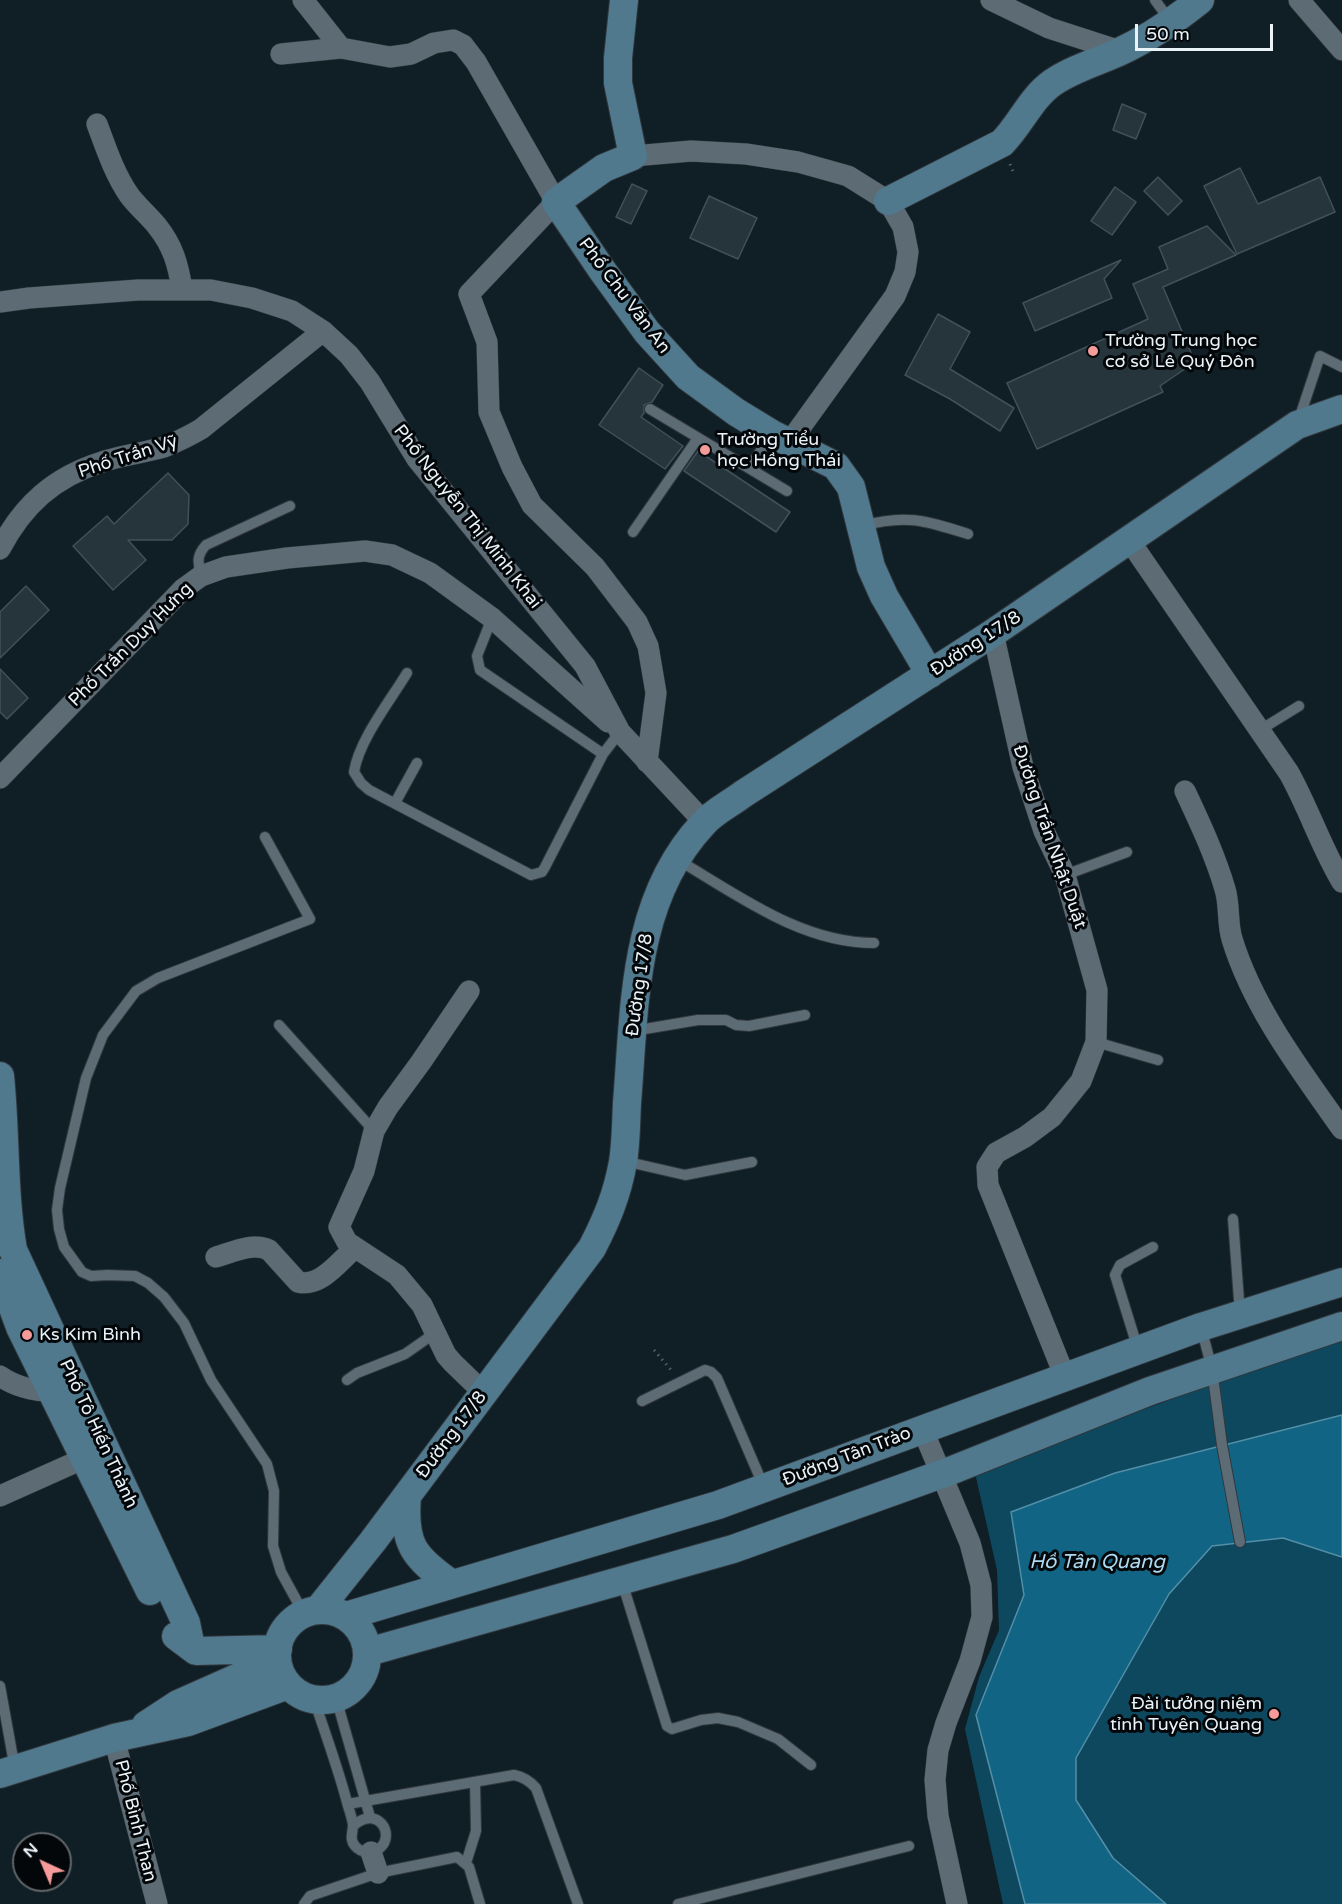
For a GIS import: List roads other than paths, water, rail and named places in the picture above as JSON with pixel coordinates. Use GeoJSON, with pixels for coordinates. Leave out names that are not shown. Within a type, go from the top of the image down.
{"type":"FeatureCollection","features":[{"type":"Feature","properties":{"kind":"street"},"geometry":{"type":"LineString","coordinates":[[303,0],[341,48]]}},
{"type":"Feature","properties":{"kind":"street"},"geometry":{"type":"LineString","coordinates":[[624,0],[618,82],[633,156]]}},
{"type":"Feature","properties":{"kind":"street"},"geometry":{"type":"LineString","coordinates":[[991,0],[1049,28],[1120,51]]}},
{"type":"Feature","properties":{"kind":"street"},"geometry":{"type":"LineString","coordinates":[[888,201],[1002,143],[1050,84],[1158,32],[1163,11],[1200,0]]}},
{"type":"Feature","properties":{"kind":"street"},"geometry":{"type":"LineString","coordinates":[[1299,0],[1342,50]]}},
{"type":"Feature","properties":{"kind":"street"},"geometry":{"type":"LineString","coordinates":[[281,54],[341,48],[390,57],[411,54],[434,43],[453,40],[463,45],[476,62],[556,202]]}},
{"type":"Feature","properties":{"kind":"street"},"geometry":{"type":"LineString","coordinates":[[97,124],[114,168],[130,196],[172,247],[178,264],[182,289]]}},
{"type":"Feature","properties":{"kind":"street"},"geometry":{"type":"LineString","coordinates":[[648,762],[656,693],[648,646],[637,622],[595,567],[532,505],[512,467],[489,412],[487,342],[469,294],[556,202],[604,168],[633,156],[691,151],[746,154],[798,162],[849,176],[888,201],[903,227],[908,252],[905,272],[895,296],[780,438]]}},
{"type":"Feature","properties":{"kind":"street","name":"Phố Chu Văn An"},"geometry":{"type":"LineString","coordinates":[[556,202],[641,323],[688,377],[736,412],[780,438],[836,466],[851,487],[871,567],[884,596],[930,674]]}},
{"type":"Feature","properties":{"kind":"street","name":"Phố Nguyễn Thị Minh Khai"},"geometry":{"type":"LineString","coordinates":[[0,302],[127,291],[211,290],[252,298],[292,311],[323,331],[349,355],[370,382],[417,459],[585,666],[620,732],[704,822]]}},
{"type":"Feature","properties":{"kind":"street","name":"Phố Trần Vỹ"},"geometry":{"type":"LineString","coordinates":[[0,549],[10,530],[34,500],[62,480],[101,462],[163,447],[201,429],[323,331]]}},
{"type":"Feature","properties":{"kind":"street","name":"Đường 17/8"},"geometry":{"type":"LineString","coordinates":[[311,1612],[406,1496],[592,1248],[611,1209],[623,1161],[633,1031],[643,942],[659,892],[675,858],[704,822],[993,633],[1297,425],[1342,410]]}},
{"type":"Feature","properties":{"kind":"street"},"geometry":{"type":"LineString","coordinates":[[1129,540],[1289,773],[1304,800],[1316,833],[1342,882]]}},
{"type":"Feature","properties":{"kind":"street","name":"Phố Trần Duy Hưng"},"geometry":{"type":"LineString","coordinates":[[0,778],[183,589],[201,576],[236,566],[365,550],[392,555],[430,573],[492,618],[620,732]]}},
{"type":"Feature","properties":{"kind":"street","name":"Đường Trần Nhật Duật"},"geometry":{"type":"LineString","coordinates":[[993,633],[1023,767],[1044,831],[1065,875],[1097,990],[1096,1042],[1081,1082],[1052,1117],[1025,1137],[996,1153],[987,1167],[988,1185],[1065,1377]]}},
{"type":"Feature","properties":{"kind":"street"},"geometry":{"type":"LineString","coordinates":[[1185,791],[1209,842],[1226,892],[1232,938],[1250,982],[1285,1048],[1342,1129]]}},
{"type":"Feature","properties":{"kind":"street"},"geometry":{"type":"LineString","coordinates":[[469,992],[388,1107],[374,1131],[364,1170],[339,1227],[347,1242],[397,1275],[422,1305],[453,1363],[483,1392]]}},
{"type":"Feature","properties":{"kind":"street","name":"Phố Tô Hiến Thành"},"geometry":{"type":"LineString","coordinates":[[0,1076],[4,1110],[8,1219],[13,1250],[64,1389],[85,1458],[170,1632],[190,1647]]}},
{"type":"Feature","properties":{"kind":"street"},"geometry":{"type":"LineString","coordinates":[[216,1257],[256,1246],[263,1247],[269,1250],[298,1282],[304,1284],[322,1277],[355,1248]]}},
{"type":"Feature","properties":{"kind":"street","name":"Phố Tô Hiến Thành"},"geometry":{"type":"LineString","coordinates":[[0,1273],[21,1327],[64,1389],[186,1623],[190,1647]]}},
{"type":"Feature","properties":{"kind":"street","name":"Đường Tân Trào"},"geometry":{"type":"LineString","coordinates":[[346,1616],[718,1505],[1201,1327],[1342,1282]]}},
{"type":"Feature","properties":{"kind":"street"},"geometry":{"type":"LineString","coordinates":[[368,1652],[733,1549],[941,1474],[1150,1391],[1342,1326]]}},
{"type":"Feature","properties":{"kind":"street"},"geometry":{"type":"LineString","coordinates":[[0,1376],[7,1381],[28,1388],[64,1389]]}},
{"type":"Feature","properties":{"kind":"street"},"geometry":{"type":"LineString","coordinates":[[922,1428],[970,1544],[981,1585],[982,1617],[970,1661],[938,1750],[935,1780],[938,1816],[957,1904]]}},
{"type":"Feature","properties":{"kind":"street"},"geometry":{"type":"LineString","coordinates":[[0,1496],[85,1458]]}},
{"type":"Feature","properties":{"kind":"street"},"geometry":{"type":"LineString","coordinates":[[406,1496],[405,1521],[409,1542],[428,1568],[452,1584]]}},
{"type":"Feature","properties":{"kind":"street"},"geometry":{"type":"LineString","coordinates":[[332,1611],[346,1616],[357,1626],[368,1652],[366,1667],[360,1681],[349,1692],[325,1699],[300,1695],[281,1665],[282,1635],[291,1622],[311,1612],[332,1611]]}},
{"type":"Feature","properties":{"kind":"street"},"geometry":{"type":"LineString","coordinates":[[190,1647],[196,1651],[281,1665]]}},
{"type":"Feature","properties":{"kind":"street"},"geometry":{"type":"LineString","coordinates":[[8,1772],[123,1736],[178,1704],[281,1665]]}},
{"type":"Feature","properties":{"kind":"street","name":"Phố Bình Than"},"geometry":{"type":"LineString","coordinates":[[123,1736],[157,1904]]}},
{"type":"Feature","properties":{"kind":"street"},"geometry":{"type":"LineString","coordinates":[[371,1852],[378,1873]]}},
{"type":"Feature","properties":{"kind":"lane"},"geometry":{"type":"LineString","coordinates":[[1297,425],[1320,356],[1342,367]]}},
{"type":"Feature","properties":{"kind":"lane"},"geometry":{"type":"LineString","coordinates":[[650,409],[788,491]]}},
{"type":"Feature","properties":{"kind":"lane"},"geometry":{"type":"LineString","coordinates":[[633,532],[698,438]]}},
{"type":"Feature","properties":{"kind":"lane"},"geometry":{"type":"LineString","coordinates":[[749,468],[780,438]]}},
{"type":"Feature","properties":{"kind":"lane"},"geometry":{"type":"LineString","coordinates":[[201,576],[197,560],[199,553],[206,545],[290,506]]}},
{"type":"Feature","properties":{"kind":"lane"},"geometry":{"type":"LineString","coordinates":[[861,526],[885,519],[906,518],[924,520],[968,534]]}},
{"type":"Feature","properties":{"kind":"lane"},"geometry":{"type":"LineString","coordinates":[[492,618],[477,656],[480,670],[603,754]]}},
{"type":"Feature","properties":{"kind":"lane"},"geometry":{"type":"LineString","coordinates":[[407,673],[371,732],[356,761],[354,772],[369,790],[531,875],[542,872],[546,867],[603,754],[620,732]]}},
{"type":"Feature","properties":{"kind":"lane"},"geometry":{"type":"LineString","coordinates":[[1260,730],[1299,706]]}},
{"type":"Feature","properties":{"kind":"lane"},"geometry":{"type":"LineString","coordinates":[[395,803],[417,763]]}},
{"type":"Feature","properties":{"kind":"lane"},"geometry":{"type":"LineString","coordinates":[[265,837],[310,919],[158,978],[136,991],[103,1035],[86,1078],[57,1209],[64,1247],[82,1272],[91,1276],[135,1276],[148,1283],[164,1297],[184,1323],[211,1380],[267,1464],[274,1491],[273,1546],[281,1572],[311,1612]]}},
{"type":"Feature","properties":{"kind":"lane"},"geometry":{"type":"LineString","coordinates":[[1065,875],[1127,852]]}},
{"type":"Feature","properties":{"kind":"lane"},"geometry":{"type":"LineString","coordinates":[[675,858],[760,909],[806,930],[856,943],[874,943]]}},
{"type":"Feature","properties":{"kind":"lane"},"geometry":{"type":"LineString","coordinates":[[633,1031],[698,1020],[726,1020],[736,1025],[749,1026],[805,1015]]}},
{"type":"Feature","properties":{"kind":"lane"},"geometry":{"type":"LineString","coordinates":[[279,1025],[374,1131]]}},
{"type":"Feature","properties":{"kind":"lane"},"geometry":{"type":"LineString","coordinates":[[1096,1042],[1158,1060]]}},
{"type":"Feature","properties":{"kind":"lane"},"geometry":{"type":"LineString","coordinates":[[623,1161],[685,1175],[752,1162]]}},
{"type":"Feature","properties":{"kind":"lane"},"geometry":{"type":"LineString","coordinates":[[1233,1219],[1240,1315]]}},
{"type":"Feature","properties":{"kind":"lane"},"geometry":{"type":"LineString","coordinates":[[1139,1351],[1115,1275],[1120,1265],[1153,1247]]}},
{"type":"Feature","properties":{"kind":"lane"},"geometry":{"type":"LineString","coordinates":[[1201,1327],[1212,1369],[1222,1445],[1240,1542]]}},
{"type":"Feature","properties":{"kind":"lane"},"geometry":{"type":"LineString","coordinates":[[347,1380],[357,1373],[405,1354],[435,1333]]}},
{"type":"Feature","properties":{"kind":"lane"},"geometry":{"type":"LineString","coordinates":[[642,1401],[705,1370],[711,1372],[717,1378],[764,1488]]}},
{"type":"Feature","properties":{"kind":"lane"},"geometry":{"type":"LineString","coordinates":[[622,1582],[668,1726],[672,1729],[701,1720],[718,1718],[738,1722],[778,1739],[811,1765]]}},
{"type":"Feature","properties":{"kind":"lane"},"geometry":{"type":"LineString","coordinates":[[0,1686],[8,1772]]}},
{"type":"Feature","properties":{"kind":"lane"},"geometry":{"type":"LineString","coordinates":[[325,1699],[367,1801],[370,1817]]}},
{"type":"Feature","properties":{"kind":"lane"},"geometry":{"type":"LineString","coordinates":[[325,1699],[353,1826]]}},
{"type":"Feature","properties":{"kind":"lane"},"geometry":{"type":"LineString","coordinates":[[348,1804],[514,1775],[529,1780],[536,1788],[578,1904]]}},
{"type":"Feature","properties":{"kind":"lane"},"geometry":{"type":"LineString","coordinates":[[466,1863],[476,1831],[475,1782]]}},
{"type":"Feature","properties":{"kind":"lane"},"geometry":{"type":"LineString","coordinates":[[370,1817],[379,1821],[385,1829],[385,1839],[380,1848],[371,1852],[361,1851],[354,1845],[350,1836],[353,1826],[360,1819],[370,1817]]}},
{"type":"Feature","properties":{"kind":"lane"},"geometry":{"type":"LineString","coordinates":[[678,1904],[909,1846]]}},
{"type":"Feature","properties":{"kind":"lane"},"geometry":{"type":"LineString","coordinates":[[304,1904],[310,1896],[378,1873],[457,1857],[469,1867],[480,1904]]}},
{"type":"Feature","properties":{"kind":"water","name":"Hồ Tân Quang"},"geometry":{"type":"Polygon","coordinates":[[[1342,1415],[1342,1557],[1283,1538],[1212,1546],[1169,1594],[1076,1758],[1076,1800],[1113,1858],[1166,1904],[1025,1904],[976,1715],[1024,1595],[1011,1512],[1115,1473],[1342,1415]]]}},
{"type":"Feature","properties":{"kind":"place","name":"Trường Trung học cơ sở Lê Quý Đôn"},"geometry":{"type":"Point","coordinates":[1093,351]}},
{"type":"Feature","properties":{"kind":"place","name":"Trường Tiểu học Hồng Thái"},"geometry":{"type":"Point","coordinates":[705,450]}},
{"type":"Feature","properties":{"kind":"place","name":"Ks Kim Bình"},"geometry":{"type":"Point","coordinates":[27,1335]}},
{"type":"Feature","properties":{"kind":"place","name":"Đài tưởng niệm tỉnh Tuyên Quang"},"geometry":{"type":"Point","coordinates":[1274,1714]}}]}
